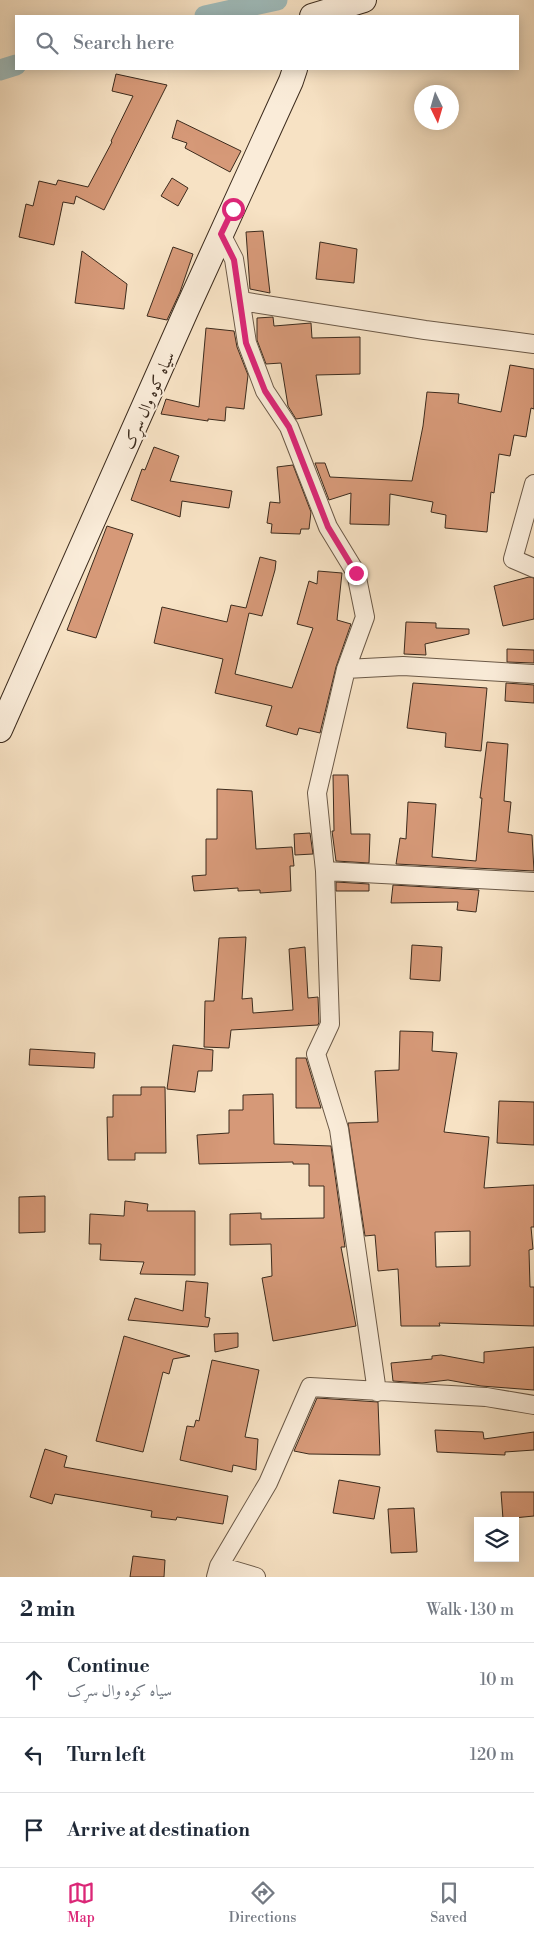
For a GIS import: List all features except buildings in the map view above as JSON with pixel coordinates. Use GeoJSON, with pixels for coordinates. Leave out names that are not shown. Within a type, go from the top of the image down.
{"type":"FeatureCollection","features":[{"type":"Feature","properties":{"kind":"street"},"geometry":{"type":"LineString","coordinates":[[304,10],[364,0]]}},
{"type":"Feature","properties":{"kind":"street","name":"سیاه کوه وال سړک"},"geometry":{"type":"LineString","coordinates":[[0,730],[221,234],[292,82],[295,70]]}},
{"type":"Feature","properties":{"kind":"street"},"geometry":{"type":"LineString","coordinates":[[221,234],[234,260],[246,343],[265,391],[289,427],[328,527],[356,573],[365,617],[346,669],[317,793],[324,871],[330,1024],[316,1054],[339,1129],[377,1392]]}},
{"type":"Feature","properties":{"kind":"street"},"geometry":{"type":"LineString","coordinates":[[241,301],[425,330],[534,344]]}},
{"type":"Feature","properties":{"kind":"street"},"geometry":{"type":"LineString","coordinates":[[534,484],[513,559],[534,568]]}},
{"type":"Feature","properties":{"kind":"street"},"geometry":{"type":"LineString","coordinates":[[346,669],[403,666],[534,674]]}},
{"type":"Feature","properties":{"kind":"street"},"geometry":{"type":"LineString","coordinates":[[324,871],[534,882]]}},
{"type":"Feature","properties":{"kind":"street"},"geometry":{"type":"LineString","coordinates":[[256,1577],[218,1572],[268,1483],[310,1387],[486,1397],[534,1405]]}},
{"type":"Feature","properties":{"kind":"waterway"},"geometry":{"type":"LineString","coordinates":[[210,15],[277,0]]}},
{"type":"Feature","properties":{"kind":"waterway"},"geometry":{"type":"LineString","coordinates":[[0,70],[15,65]]}},
{"type":"Feature","properties":{"kind":"route"},"geometry":{"type":"LineString","coordinates":[[233,209],[221,234],[234,260],[246,343],[265,391],[289,427],[328,527],[356,573]]}}]}
